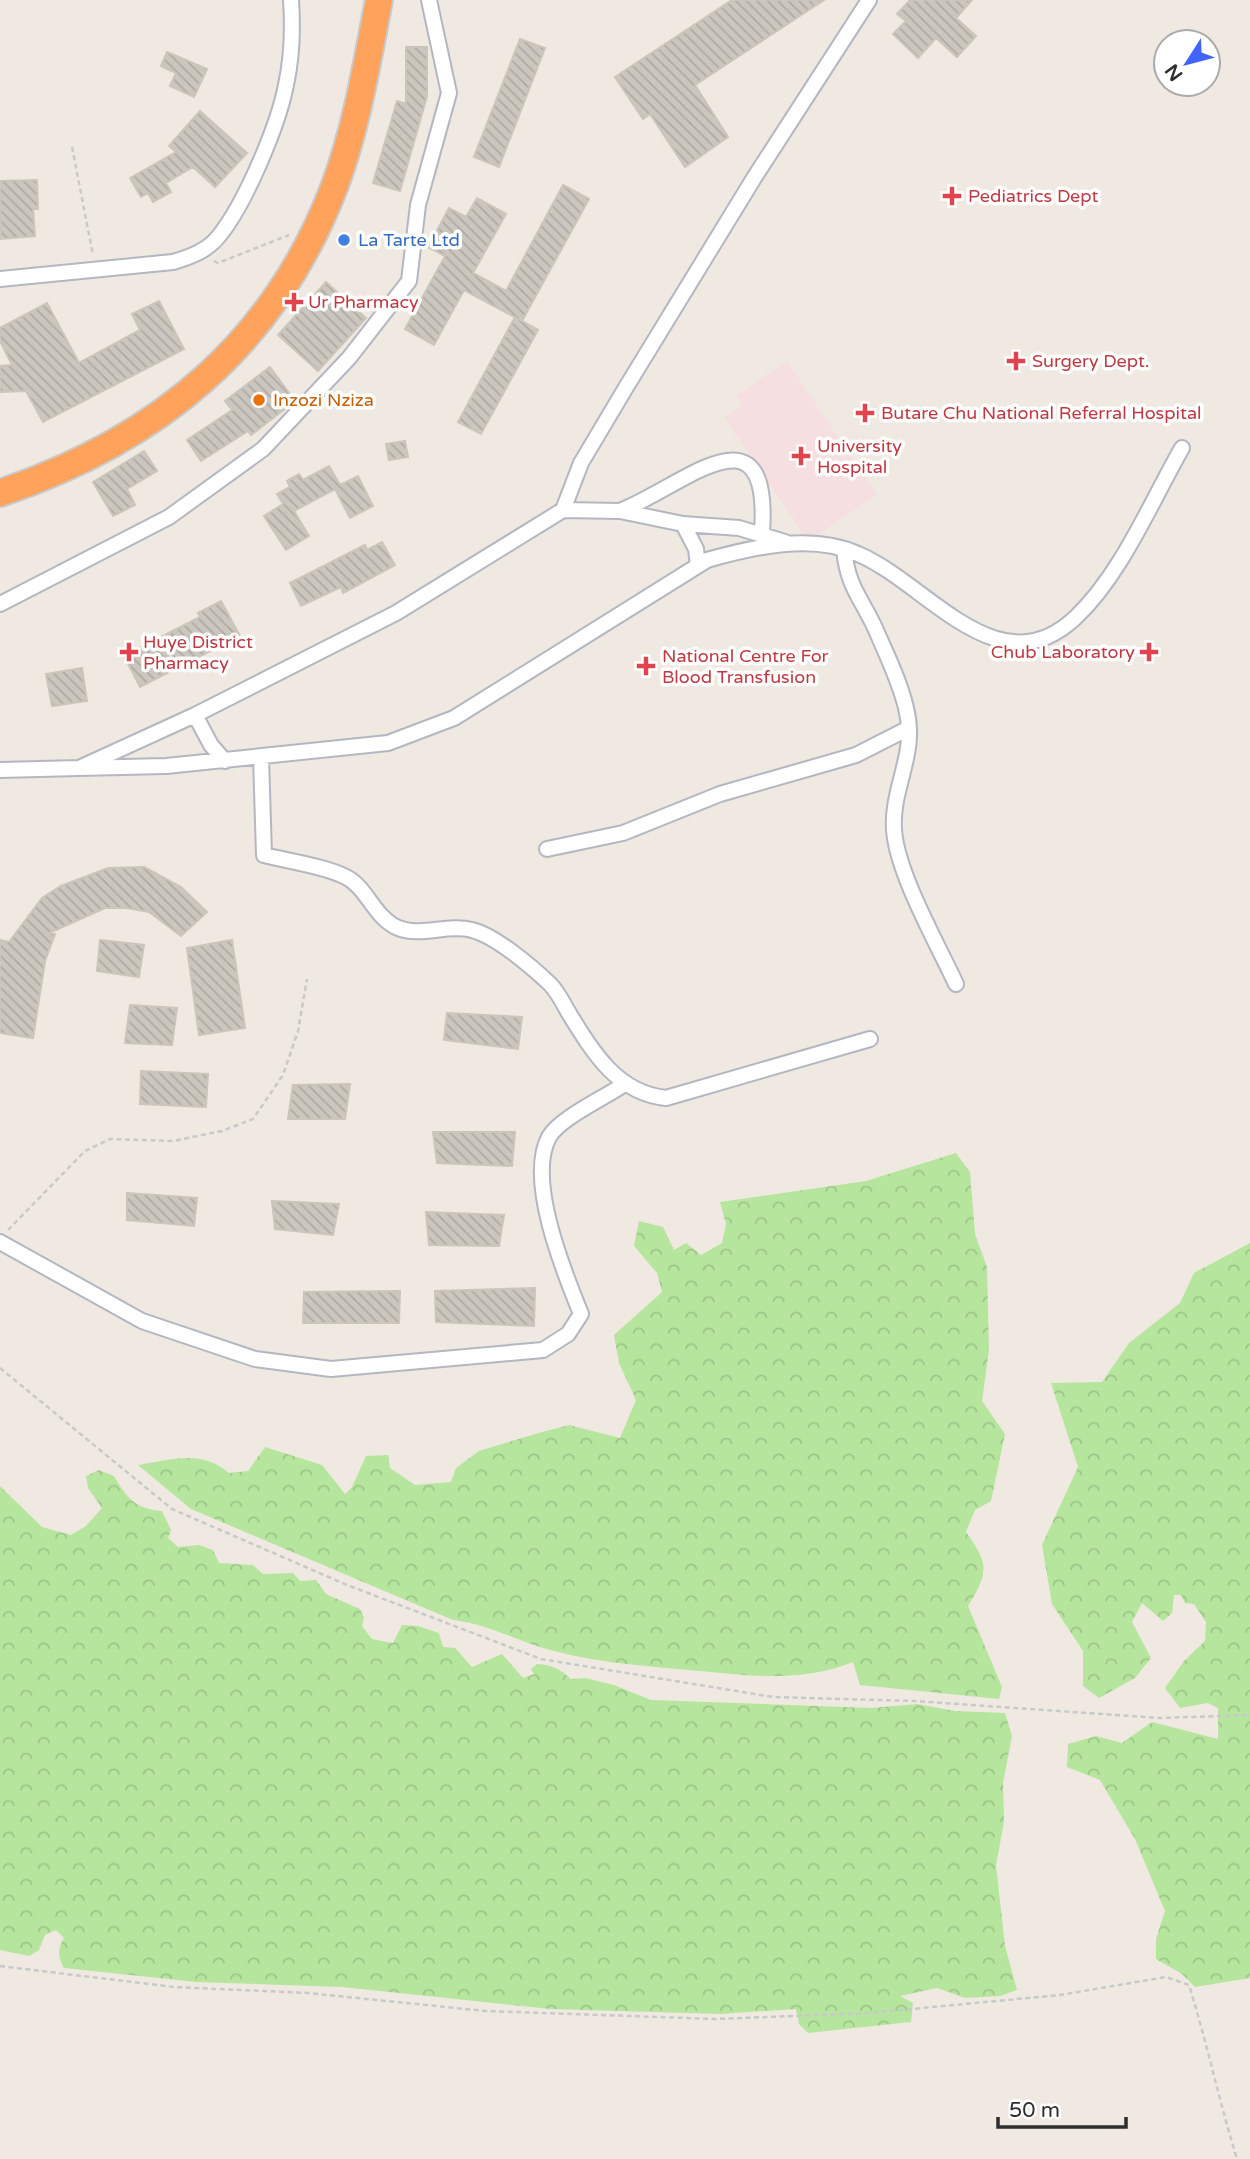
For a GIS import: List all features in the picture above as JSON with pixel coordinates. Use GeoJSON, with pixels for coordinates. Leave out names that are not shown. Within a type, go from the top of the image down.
{"type":"FeatureCollection","features":[{"type":"Feature","properties":{"kind":"highway"},"geometry":{"type":"LineString","coordinates":[[0,493],[45,478],[90,457],[134,430],[214,371],[270,310],[316,230],[348,144],[379,0]]}},
{"type":"Feature","properties":{"kind":"street"},"geometry":{"type":"LineString","coordinates":[[0,279],[97,272],[194,256],[218,237],[271,137],[286,87],[293,37],[291,0]]}},
{"type":"Feature","properties":{"kind":"street"},"geometry":{"type":"LineString","coordinates":[[0,604],[169,517],[263,449],[349,358],[409,281],[418,205],[449,93],[429,0]]}},
{"type":"Feature","properties":{"kind":"street"},"geometry":{"type":"LineString","coordinates":[[563,509],[581,463],[625,388],[754,178],[869,0]]}},
{"type":"Feature","properties":{"kind":"street"},"geometry":{"type":"LineString","coordinates":[[0,770],[225,761],[388,743],[454,718],[707,560],[752,547],[790,544],[858,554],[979,634],[1028,644],[1055,634],[1075,618],[1103,588],[1182,448]]}},
{"type":"Feature","properties":{"kind":"street"},"geometry":{"type":"LineString","coordinates":[[620,511],[706,468],[736,459],[747,461],[753,467],[764,491],[762,533]]}},
{"type":"Feature","properties":{"kind":"street"},"geometry":{"type":"LineString","coordinates":[[79,768],[195,715],[396,613],[563,509],[620,511],[684,524],[762,533],[790,544]]}},
{"type":"Feature","properties":{"kind":"street"},"geometry":{"type":"LineString","coordinates":[[684,524],[696,550],[698,566]]}},
{"type":"Feature","properties":{"kind":"street"},"geometry":{"type":"LineString","coordinates":[[844,550],[847,577],[875,629],[906,708],[911,747],[900,783],[894,829],[904,868],[956,984]]}},
{"type":"Feature","properties":{"kind":"street"},"geometry":{"type":"LineString","coordinates":[[195,715],[211,745],[225,761]]}},
{"type":"Feature","properties":{"kind":"street"},"geometry":{"type":"LineString","coordinates":[[547,849],[622,833],[720,794],[856,755],[909,728]]}},
{"type":"Feature","properties":{"kind":"street"},"geometry":{"type":"LineString","coordinates":[[261,757],[264,855],[347,877],[376,912],[393,926],[411,933],[436,928],[472,930],[508,949],[552,986],[584,1038],[623,1085],[646,1096],[666,1098],[870,1039]]}},
{"type":"Feature","properties":{"kind":"street"},"geometry":{"type":"LineString","coordinates":[[0,1240],[142,1321],[255,1359],[331,1368],[543,1350],[568,1334],[581,1314],[546,1218],[543,1154],[549,1136],[563,1122],[623,1085]]}},
{"type":"Feature","properties":{"kind":"path"},"geometry":{"type":"LineString","coordinates":[[72,147],[97,272]]}},
{"type":"Feature","properties":{"kind":"path"},"geometry":{"type":"LineString","coordinates":[[194,256],[218,263],[280,237],[316,230]]}},
{"type":"Feature","properties":{"kind":"path"},"geometry":{"type":"LineString","coordinates":[[0,1240],[85,1151],[110,1139],[173,1141],[222,1131],[253,1119],[283,1075],[298,1031],[307,979]]}},
{"type":"Feature","properties":{"kind":"path"},"geometry":{"type":"LineString","coordinates":[[0,1368],[172,1510],[347,1585],[541,1659],[773,1696],[1160,1718],[1250,1715]]}},
{"type":"Feature","properties":{"kind":"path"},"geometry":{"type":"LineString","coordinates":[[0,1966],[174,1987],[309,1993],[485,2011],[716,2019],[869,2012],[1060,1995],[1166,1977],[1189,1985],[1208,2042],[1218,2095],[1237,2159]]}},
{"type":"Feature","properties":{"kind":"shaded area","name":"University Hospital"},"geometry":{"type":"Polygon","coordinates":[[[787,361],[877,495],[808,541],[724,417],[742,405],[736,396],[787,361]]]}},
{"type":"Feature","properties":{"kind":"green space"},"geometry":{"type":"Polygon","coordinates":[[[956,1153],[970,1172],[975,1234],[987,1267],[989,1350],[982,1401],[1005,1434],[991,1501],[975,1510],[966,1532],[979,1552],[984,1568],[980,1585],[968,1606],[1002,1687],[999,1699],[860,1685],[853,1662],[810,1674],[767,1676],[626,1664],[557,1652],[487,1628],[453,1620],[191,1509],[138,1465],[186,1458],[208,1461],[229,1473],[248,1471],[265,1447],[322,1465],[345,1494],[352,1487],[366,1456],[388,1455],[390,1468],[415,1485],[451,1482],[456,1468],[479,1451],[569,1425],[620,1438],[636,1400],[619,1363],[614,1335],[662,1292],[657,1273],[634,1246],[639,1221],[663,1227],[674,1250],[686,1243],[701,1255],[722,1243],[726,1224],[720,1202],[866,1181],[956,1153]]]}},
{"type":"Feature","properties":{"kind":"green space"},"geometry":{"type":"Polygon","coordinates":[[[1250,1243],[1250,1978],[1195,1987],[1182,1974],[1156,1959],[1156,1939],[1165,1911],[1135,1839],[1100,1780],[1067,1767],[1068,1744],[1096,1736],[1122,1743],[1152,1722],[1218,1739],[1218,1708],[1208,1703],[1180,1708],[1165,1688],[1184,1661],[1205,1641],[1206,1622],[1194,1604],[1185,1603],[1181,1595],[1174,1595],[1172,1613],[1163,1621],[1142,1603],[1132,1622],[1151,1658],[1135,1678],[1099,1698],[1083,1686],[1083,1651],[1052,1604],[1042,1545],[1078,1467],[1051,1383],[1102,1382],[1129,1343],[1180,1303],[1194,1273],[1250,1243]]]}},
{"type":"Feature","properties":{"kind":"green space"},"geometry":{"type":"Polygon","coordinates":[[[99,1470],[114,1476],[138,1505],[162,1511],[171,1530],[168,1538],[178,1547],[199,1545],[213,1550],[219,1563],[253,1565],[263,1574],[293,1573],[300,1581],[316,1580],[326,1594],[360,1609],[364,1618],[362,1626],[372,1639],[393,1643],[402,1625],[418,1626],[439,1633],[443,1647],[455,1648],[472,1667],[502,1654],[523,1678],[534,1674],[531,1669],[537,1664],[555,1668],[571,1679],[585,1678],[614,1685],[651,1700],[872,1708],[917,1704],[955,1711],[1005,1713],[1012,1736],[1003,1783],[1004,1822],[996,1865],[1005,1946],[1017,1990],[1000,1996],[965,1998],[937,1988],[900,1996],[913,2003],[911,2022],[808,2033],[799,2024],[796,2009],[720,2014],[550,2009],[342,1987],[196,1982],[64,1968],[59,1953],[64,1938],[56,1930],[45,1935],[39,1950],[29,1956],[0,1950],[0,1486],[42,1527],[71,1535],[86,1526],[102,1508],[88,1488],[86,1476],[99,1470]]]}},
{"type":"Feature","properties":{"kind":"building"},"geometry":{"type":"Polygon","coordinates":[[[732,0],[824,0],[695,85],[728,137],[685,167],[650,114],[643,119],[615,77],[732,0]]]}},
{"type":"Feature","properties":{"kind":"building"},"geometry":{"type":"Polygon","coordinates":[[[910,0],[972,0],[956,18],[976,36],[957,57],[936,38],[918,58],[893,34],[906,21],[897,14],[910,0]]]}},
{"type":"Feature","properties":{"kind":"building"},"geometry":{"type":"Polygon","coordinates":[[[520,39],[545,48],[499,167],[474,157],[520,39]]]}},
{"type":"Feature","properties":{"kind":"building"},"geometry":{"type":"Polygon","coordinates":[[[406,47],[427,47],[427,96],[400,191],[373,183],[397,101],[406,104],[406,47]]]}},
{"type":"Feature","properties":{"kind":"building"},"geometry":{"type":"Polygon","coordinates":[[[167,52],[207,69],[194,97],[170,86],[176,73],[161,66],[167,52]]]}},
{"type":"Feature","properties":{"kind":"building"},"geometry":{"type":"Polygon","coordinates":[[[200,111],[247,153],[215,187],[193,167],[166,183],[171,192],[153,202],[148,193],[141,197],[130,178],[176,152],[169,146],[200,111]]]}},
{"type":"Feature","properties":{"kind":"building"},"geometry":{"type":"Polygon","coordinates":[[[37,180],[38,209],[33,209],[35,236],[1,239],[0,181],[37,180]]]}},
{"type":"Feature","properties":{"kind":"building"},"geometry":{"type":"Polygon","coordinates":[[[563,185],[589,199],[522,321],[464,290],[434,345],[405,329],[445,256],[428,247],[449,208],[466,217],[477,198],[506,214],[473,273],[506,291],[563,185]]]}},
{"type":"Feature","properties":{"kind":"building"},"geometry":{"type":"Polygon","coordinates":[[[326,282],[366,318],[318,371],[278,335],[326,282]]]}},
{"type":"Feature","properties":{"kind":"building"},"geometry":{"type":"Polygon","coordinates":[[[159,301],[184,349],[43,422],[26,391],[0,392],[0,366],[12,365],[0,341],[0,328],[47,303],[79,363],[140,330],[132,314],[159,301]]]}},
{"type":"Feature","properties":{"kind":"building"},"geometry":{"type":"Polygon","coordinates":[[[515,317],[538,330],[481,434],[458,422],[515,317]]]}},
{"type":"Feature","properties":{"kind":"building"},"geometry":{"type":"Polygon","coordinates":[[[270,367],[295,401],[251,435],[248,431],[201,461],[187,440],[232,410],[225,401],[270,367]]]}},
{"type":"Feature","properties":{"kind":"building"},"geometry":{"type":"Polygon","coordinates":[[[405,441],[408,457],[389,460],[386,444],[405,441]]]}},
{"type":"Feature","properties":{"kind":"building"},"geometry":{"type":"Polygon","coordinates":[[[144,451],[157,471],[127,489],[135,505],[113,516],[93,482],[144,451]]]}},
{"type":"Feature","properties":{"kind":"building"},"geometry":{"type":"Polygon","coordinates":[[[329,466],[340,485],[358,476],[373,506],[350,518],[335,489],[294,511],[309,536],[286,550],[264,516],[283,504],[277,494],[290,487],[287,481],[299,474],[303,480],[329,466]]]}},
{"type":"Feature","properties":{"kind":"building"},"geometry":{"type":"Polygon","coordinates":[[[382,542],[395,565],[343,593],[341,587],[301,606],[290,583],[365,545],[367,550],[382,542]]]}},
{"type":"Feature","properties":{"kind":"building"},"geometry":{"type":"Polygon","coordinates":[[[221,601],[240,636],[140,687],[124,656],[200,617],[198,613],[221,601]]]}},
{"type":"Feature","properties":{"kind":"building"},"geometry":{"type":"Polygon","coordinates":[[[82,668],[87,701],[52,706],[46,674],[82,668]]]}},
{"type":"Feature","properties":{"kind":"building"},"geometry":{"type":"Polygon","coordinates":[[[144,867],[181,887],[207,912],[181,936],[149,912],[127,908],[105,908],[49,933],[55,934],[45,961],[33,1038],[0,1033],[0,940],[9,942],[42,898],[61,886],[108,868],[144,867]]]}},
{"type":"Feature","properties":{"kind":"building"},"geometry":{"type":"Polygon","coordinates":[[[100,940],[144,945],[139,977],[97,971],[100,940]]]}},
{"type":"Feature","properties":{"kind":"building"},"geometry":{"type":"Polygon","coordinates":[[[232,940],[245,1028],[199,1035],[187,948],[232,940]]]}},
{"type":"Feature","properties":{"kind":"building"},"geometry":{"type":"Polygon","coordinates":[[[130,1005],[177,1008],[172,1045],[125,1043],[130,1005]]]}},
{"type":"Feature","properties":{"kind":"building"},"geometry":{"type":"Polygon","coordinates":[[[447,1013],[522,1017],[518,1049],[444,1040],[447,1013]]]}},
{"type":"Feature","properties":{"kind":"building"},"geometry":{"type":"Polygon","coordinates":[[[141,1071],[208,1074],[206,1107],[140,1104],[141,1071]]]}},
{"type":"Feature","properties":{"kind":"building"},"geometry":{"type":"Polygon","coordinates":[[[350,1084],[345,1119],[288,1119],[293,1085],[350,1084]]]}},
{"type":"Feature","properties":{"kind":"building"},"geometry":{"type":"Polygon","coordinates":[[[433,1132],[515,1132],[512,1166],[437,1163],[433,1132]]]}},
{"type":"Feature","properties":{"kind":"building"},"geometry":{"type":"Polygon","coordinates":[[[127,1193],[197,1198],[194,1226],[127,1220],[127,1193]]]}},
{"type":"Feature","properties":{"kind":"building"},"geometry":{"type":"Polygon","coordinates":[[[272,1201],[339,1204],[333,1235],[275,1229],[272,1201]]]}},
{"type":"Feature","properties":{"kind":"building"},"geometry":{"type":"Polygon","coordinates":[[[426,1212],[504,1215],[499,1246],[429,1245],[426,1212]]]}},
{"type":"Feature","properties":{"kind":"building"},"geometry":{"type":"Polygon","coordinates":[[[535,1288],[534,1326],[436,1322],[435,1291],[535,1288]]]}},
{"type":"Feature","properties":{"kind":"building"},"geometry":{"type":"Polygon","coordinates":[[[400,1291],[399,1323],[303,1323],[304,1292],[400,1291]]]}},
{"type":"Feature","properties":{"kind":"place","name":"Pediatrics Dept"},"geometry":{"type":"Point","coordinates":[952,196]}},
{"type":"Feature","properties":{"kind":"place","name":"La Tarte Ltd"},"geometry":{"type":"Point","coordinates":[344,240]}},
{"type":"Feature","properties":{"kind":"place","name":"Ur Pharmacy"},"geometry":{"type":"Point","coordinates":[294,302]}},
{"type":"Feature","properties":{"kind":"place","name":"Surgery Dept."},"geometry":{"type":"Point","coordinates":[1016,361]}},
{"type":"Feature","properties":{"kind":"place","name":"Inzozi Nziza"},"geometry":{"type":"Point","coordinates":[259,400]}},
{"type":"Feature","properties":{"kind":"place","name":"Butare Chu National Referral Hospital"},"geometry":{"type":"Point","coordinates":[865,413]}},
{"type":"Feature","properties":{"kind":"place","name":"University Hospital"},"geometry":{"type":"Point","coordinates":[801,456]}},
{"type":"Feature","properties":{"kind":"place","name":"Huye District Pharmacy"},"geometry":{"type":"Point","coordinates":[129,652]}},
{"type":"Feature","properties":{"kind":"place","name":"Chub Laboratory"},"geometry":{"type":"Point","coordinates":[1149,652]}},
{"type":"Feature","properties":{"kind":"place","name":"National Centre For Blood Transfusion"},"geometry":{"type":"Point","coordinates":[646,666]}}]}
